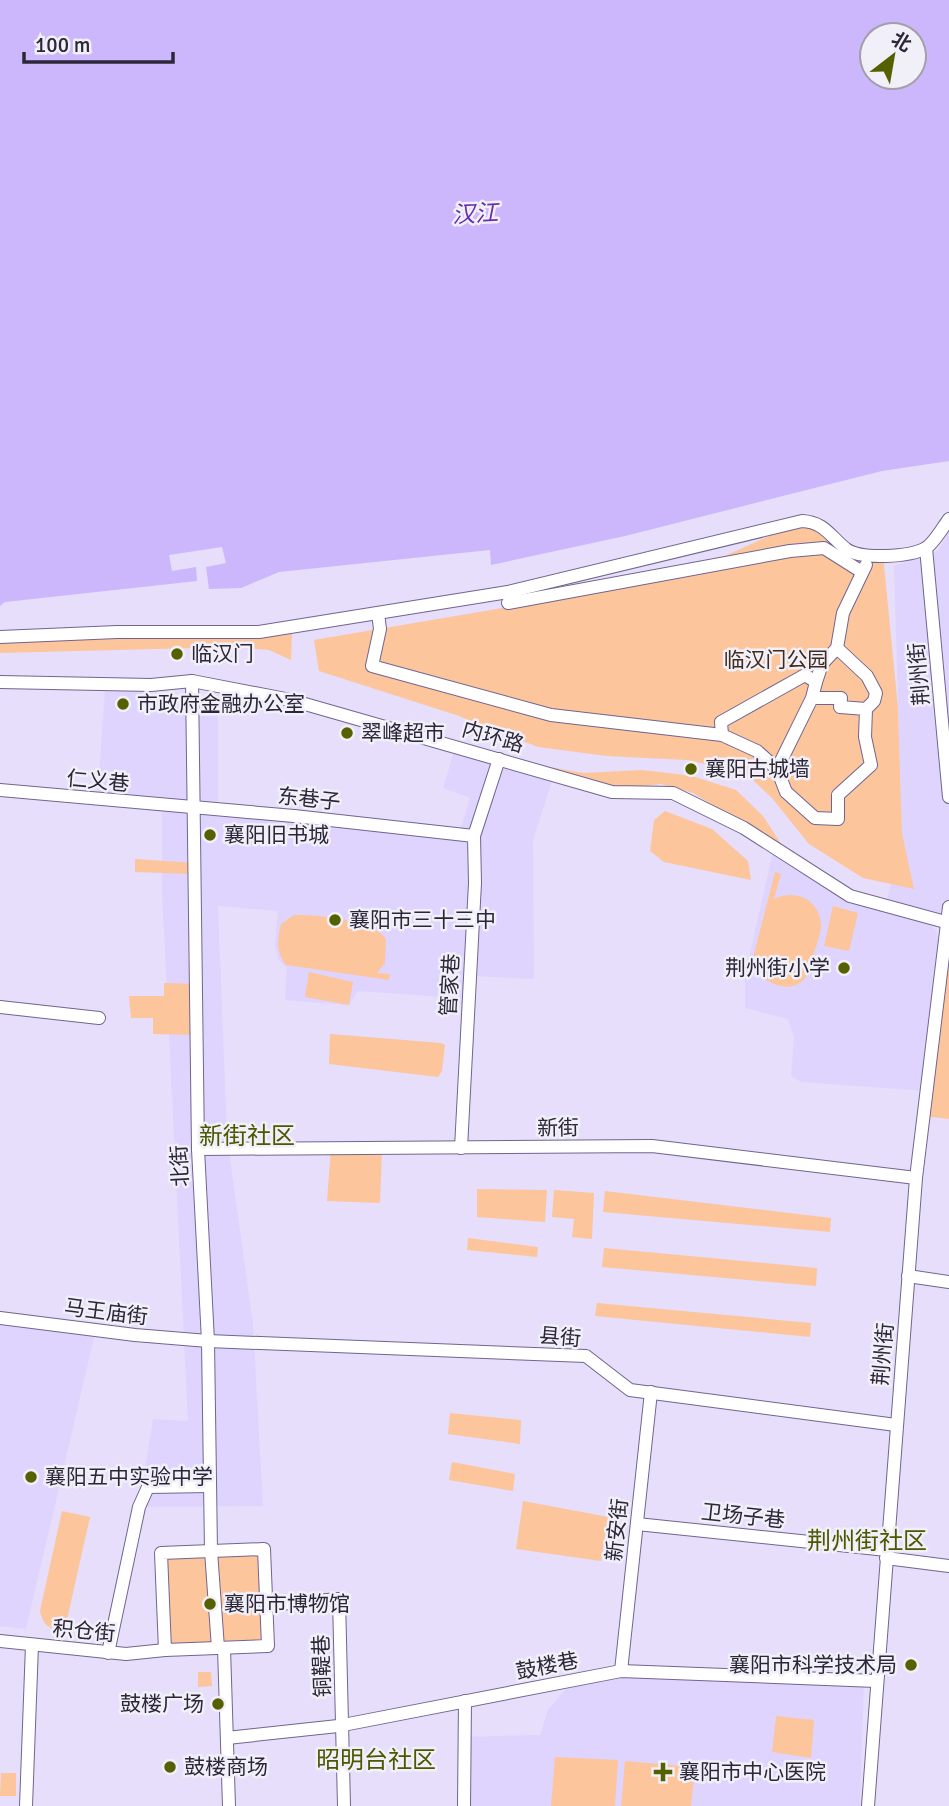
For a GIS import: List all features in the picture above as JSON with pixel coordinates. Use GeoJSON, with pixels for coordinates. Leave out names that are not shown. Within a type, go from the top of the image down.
{"type":"FeatureCollection","features":[{"type":"Feature","properties":{"kind":"street"},"geometry":{"type":"LineString","coordinates":[[0,636],[117,632],[259,632],[508,592],[802,521],[816,522],[830,531],[848,550],[870,556],[902,555],[926,548],[949,519]]}},
{"type":"Feature","properties":{"kind":"street"},"geometry":{"type":"LineString","coordinates":[[508,603],[824,548],[862,572]]}},
{"type":"Feature","properties":{"kind":"street","name":"荆州街"},"geometry":{"type":"LineString","coordinates":[[926,548],[949,797]]}},
{"type":"Feature","properties":{"kind":"street"},"geometry":{"type":"LineString","coordinates":[[778,769],[812,698],[822,664],[837,648],[844,613],[870,556]]}},
{"type":"Feature","properties":{"kind":"street"},"geometry":{"type":"LineString","coordinates":[[378,613],[380,629],[372,666],[468,690],[551,715],[722,736],[757,751],[778,769],[786,792],[815,818],[838,819],[838,795],[871,765],[865,737],[866,709],[874,701],[876,693],[867,676],[837,648]]}},
{"type":"Feature","properties":{"kind":"street"},"geometry":{"type":"LineString","coordinates":[[722,736],[721,722],[804,675],[816,682]]}},
{"type":"Feature","properties":{"kind":"street","name":"内环路"},"geometry":{"type":"LineString","coordinates":[[0,682],[151,685],[192,681],[290,700],[611,792],[673,793],[744,828],[850,896],[948,923]]}},
{"type":"Feature","properties":{"kind":"street","name":"北街"},"geometry":{"type":"LineString","coordinates":[[192,681],[198,1149],[208,1341],[211,1552],[221,1648],[229,1806]]}},
{"type":"Feature","properties":{"kind":"street"},"geometry":{"type":"LineString","coordinates":[[812,698],[841,698],[840,707],[866,709]]}},
{"type":"Feature","properties":{"kind":"street","name":"管家巷"},"geometry":{"type":"LineString","coordinates":[[461,1148],[475,883],[474,836],[499,758]]}},
{"type":"Feature","properties":{"kind":"street","name":"仁义巷"},"geometry":{"type":"LineString","coordinates":[[0,790],[193,808]]}},
{"type":"Feature","properties":{"kind":"street","name":"东巷子"},"geometry":{"type":"LineString","coordinates":[[193,808],[474,836]]}},
{"type":"Feature","properties":{"kind":"street","name":"荆州街"},"geometry":{"type":"LineString","coordinates":[[868,1806],[916,1178],[946,955],[949,907]]}},
{"type":"Feature","properties":{"kind":"street"},"geometry":{"type":"LineString","coordinates":[[920,916],[936,930],[946,955]]}},
{"type":"Feature","properties":{"kind":"street"},"geometry":{"type":"LineString","coordinates":[[0,1007],[99,1018]]}},
{"type":"Feature","properties":{"kind":"street","name":"新街"},"geometry":{"type":"LineString","coordinates":[[198,1149],[652,1146],[916,1178]]}},
{"type":"Feature","properties":{"kind":"street"},"geometry":{"type":"LineString","coordinates":[[908,1276],[949,1282]]}},
{"type":"Feature","properties":{"kind":"street","name":"马王庙街"},"geometry":{"type":"LineString","coordinates":[[0,1318],[208,1341]]}},
{"type":"Feature","properties":{"kind":"street","name":"县街"},"geometry":{"type":"LineString","coordinates":[[208,1341],[586,1356],[630,1390],[896,1425]]}},
{"type":"Feature","properties":{"kind":"street","name":"新安街"},"geometry":{"type":"LineString","coordinates":[[621,1671],[651,1392]]}},
{"type":"Feature","properties":{"kind":"street"},"geometry":{"type":"LineString","coordinates":[[108,1653],[139,1507],[148,1487],[210,1486]]}},
{"type":"Feature","properties":{"kind":"street","name":"卫场子巷"},"geometry":{"type":"LineString","coordinates":[[636,1524],[886,1554],[949,1566]]}},
{"type":"Feature","properties":{"kind":"street"},"geometry":{"type":"LineString","coordinates":[[165,1650],[160,1553],[264,1549],[266,1605]]}},
{"type":"Feature","properties":{"kind":"street","name":"铜鞮巷"},"geometry":{"type":"LineString","coordinates":[[266,1605],[339,1599],[344,1806]]}},
{"type":"Feature","properties":{"kind":"street","name":"积仓街"},"geometry":{"type":"LineString","coordinates":[[0,1641],[126,1654],[268,1646],[266,1605]]}},
{"type":"Feature","properties":{"kind":"street"},"geometry":{"type":"LineString","coordinates":[[26,1806],[32,1645]]}},
{"type":"Feature","properties":{"kind":"street","name":"鼓楼巷"},"geometry":{"type":"LineString","coordinates":[[227,1738],[343,1725],[621,1671],[876,1681]]}},
{"type":"Feature","properties":{"kind":"street"},"geometry":{"type":"LineString","coordinates":[[464,1806],[465,1701]]}},
{"type":"Feature","properties":{"kind":"shaded area"},"geometry":{"type":"Polygon","coordinates":[[[949,532],[949,916],[886,905],[902,834],[894,566],[938,551],[949,532]]]}},
{"type":"Feature","properties":{"kind":"shaded area"},"geometry":{"type":"Polygon","coordinates":[[[105,689],[218,701],[218,805],[460,830],[470,798],[443,788],[455,748],[553,778],[533,840],[534,979],[474,976],[467,1099],[470,1148],[458,1148],[463,1005],[445,997],[358,991],[349,1005],[285,1000],[287,968],[279,960],[275,946],[278,911],[218,906],[227,1137],[253,1324],[263,1506],[139,1507],[153,1419],[188,1421],[162,892],[162,812],[97,804],[105,689]]]}},
{"type":"Feature","properties":{"kind":"shaded area","name":"荆州街小学"},"geometry":{"type":"Polygon","coordinates":[[[774,847],[850,896],[920,916],[936,930],[942,961],[927,1091],[801,1082],[791,1076],[794,1037],[788,1019],[745,1008],[745,976],[774,847]]]}},
{"type":"Feature","properties":{"kind":"shaded area","name":"襄阳五中实验中学"},"geometry":{"type":"Polygon","coordinates":[[[0,1318],[96,1329],[26,1629],[0,1626],[0,1318]]]}},
{"type":"Feature","properties":{"kind":"shaded area","name":"襄阳市中心医院"},"geometry":{"type":"Polygon","coordinates":[[[621,1671],[864,1680],[860,1806],[464,1806],[465,1737],[540,1735],[548,1710],[573,1681],[621,1671]]]}},
{"type":"Feature","properties":{"kind":"green space","name":"临汉门公园"},"geometry":{"type":"Polygon","coordinates":[[[802,521],[848,550],[883,555],[898,708],[902,834],[914,889],[863,878],[809,844],[772,798],[744,772],[687,760],[607,756],[538,747],[456,715],[319,671],[314,640],[674,579],[802,521]]]}},
{"type":"Feature","properties":{"kind":"green space"},"geometry":{"type":"Polygon","coordinates":[[[292,632],[291,660],[269,650],[232,647],[0,653],[0,636],[292,632]]]}},
{"type":"Feature","properties":{"kind":"green space"},"geometry":{"type":"Polygon","coordinates":[[[550,767],[583,773],[642,770],[677,774],[736,790],[763,816],[785,850],[693,793],[661,784],[622,789],[604,788],[550,767]]]}},
{"type":"Feature","properties":{"kind":"green space"},"geometry":{"type":"Polygon","coordinates":[[[665,811],[712,829],[748,861],[751,880],[664,862],[650,851],[654,820],[665,811]]]}},
{"type":"Feature","properties":{"kind":"green space"},"geometry":{"type":"Polygon","coordinates":[[[135,859],[194,863],[194,874],[135,872],[135,859]]]}},
{"type":"Feature","properties":{"kind":"green space"},"geometry":{"type":"Polygon","coordinates":[[[775,872],[781,874],[774,899],[798,896],[812,903],[820,917],[820,933],[809,972],[803,981],[790,987],[776,984],[756,973],[753,958],[775,872]]]}},
{"type":"Feature","properties":{"kind":"green space"},"geometry":{"type":"Polygon","coordinates":[[[833,906],[858,913],[849,951],[824,946],[833,906]]]}},
{"type":"Feature","properties":{"kind":"green space"},"geometry":{"type":"Polygon","coordinates":[[[294,915],[344,920],[380,932],[386,939],[385,963],[377,973],[390,974],[389,980],[286,965],[279,951],[279,935],[281,924],[294,915]]]}},
{"type":"Feature","properties":{"kind":"green space"},"geometry":{"type":"Polygon","coordinates":[[[942,969],[949,970],[949,1119],[924,1116],[942,969]]]}},
{"type":"Feature","properties":{"kind":"green space"},"geometry":{"type":"Polygon","coordinates":[[[309,972],[353,982],[349,1005],[305,997],[309,972]]]}},
{"type":"Feature","properties":{"kind":"green space"},"geometry":{"type":"Polygon","coordinates":[[[164,983],[196,984],[196,1035],[153,1034],[153,1018],[131,1018],[129,996],[164,996],[164,983]]]}},
{"type":"Feature","properties":{"kind":"green space"},"geometry":{"type":"Polygon","coordinates":[[[330,1034],[441,1043],[445,1045],[442,1071],[438,1077],[329,1064],[330,1034]]]}},
{"type":"Feature","properties":{"kind":"green space"},"geometry":{"type":"Polygon","coordinates":[[[331,1148],[382,1148],[380,1203],[327,1201],[331,1148]]]}},
{"type":"Feature","properties":{"kind":"green space"},"geometry":{"type":"Polygon","coordinates":[[[477,1189],[547,1190],[545,1222],[477,1217],[477,1189]]]}},
{"type":"Feature","properties":{"kind":"green space"},"geometry":{"type":"Polygon","coordinates":[[[554,1190],[594,1193],[592,1239],[572,1237],[574,1219],[552,1217],[554,1190]]]}},
{"type":"Feature","properties":{"kind":"green space"},"geometry":{"type":"Polygon","coordinates":[[[605,1191],[831,1218],[830,1232],[603,1212],[605,1191]]]}},
{"type":"Feature","properties":{"kind":"green space"},"geometry":{"type":"Polygon","coordinates":[[[468,1238],[538,1247],[537,1257],[467,1250],[468,1238]]]}},
{"type":"Feature","properties":{"kind":"green space"},"geometry":{"type":"Polygon","coordinates":[[[604,1248],[817,1268],[816,1286],[602,1267],[604,1248]]]}},
{"type":"Feature","properties":{"kind":"green space"},"geometry":{"type":"Polygon","coordinates":[[[597,1303],[811,1323],[810,1337],[595,1316],[597,1303]]]}},
{"type":"Feature","properties":{"kind":"green space"},"geometry":{"type":"Polygon","coordinates":[[[450,1413],[521,1420],[520,1444],[448,1434],[450,1413]]]}},
{"type":"Feature","properties":{"kind":"green space"},"geometry":{"type":"Polygon","coordinates":[[[452,1462],[515,1474],[513,1491],[449,1480],[452,1462]]]}},
{"type":"Feature","properties":{"kind":"green space"},"geometry":{"type":"Polygon","coordinates":[[[523,1501],[608,1517],[601,1561],[516,1549],[523,1501]]]}},
{"type":"Feature","properties":{"kind":"green space"},"geometry":{"type":"Polygon","coordinates":[[[62,1511],[90,1517],[66,1624],[60,1630],[46,1625],[40,1611],[62,1511]]]}},
{"type":"Feature","properties":{"kind":"green space"},"geometry":{"type":"Polygon","coordinates":[[[264,1549],[268,1646],[165,1650],[161,1553],[264,1549]]]}},
{"type":"Feature","properties":{"kind":"green space"},"geometry":{"type":"Polygon","coordinates":[[[198,1672],[211,1672],[212,1686],[198,1687],[198,1672]]]}},
{"type":"Feature","properties":{"kind":"green space"},"geometry":{"type":"Polygon","coordinates":[[[776,1716],[814,1720],[811,1758],[772,1752],[776,1716]]]}},
{"type":"Feature","properties":{"kind":"green space"},"geometry":{"type":"Polygon","coordinates":[[[555,1757],[618,1760],[615,1806],[551,1806],[555,1757]]]}},
{"type":"Feature","properties":{"kind":"green space"},"geometry":{"type":"Polygon","coordinates":[[[625,1761],[695,1767],[691,1806],[621,1806],[625,1761]]]}},
{"type":"Feature","properties":{"kind":"green space"},"geometry":{"type":"Polygon","coordinates":[[[1,1773],[16,1773],[16,1796],[0,1796],[1,1773]]]}},
{"type":"Feature","properties":{"kind":"water","name":"汉江"},"geometry":{"type":"Polygon","coordinates":[[[0,0],[949,0],[949,461],[882,471],[625,536],[491,565],[490,550],[279,572],[241,588],[209,589],[206,567],[226,563],[222,547],[169,555],[172,571],[196,567],[197,581],[5,602],[0,606],[0,0]]]}},
{"type":"Feature","properties":{"kind":"place","name":"临汉门"},"geometry":{"type":"Point","coordinates":[177,654]}},
{"type":"Feature","properties":{"kind":"place","name":"市政府金融办公室"},"geometry":{"type":"Point","coordinates":[123,704]}},
{"type":"Feature","properties":{"kind":"place","name":"翠峰超市"},"geometry":{"type":"Point","coordinates":[347,733]}},
{"type":"Feature","properties":{"kind":"place","name":"襄阳古城墙"},"geometry":{"type":"Point","coordinates":[691,769]}},
{"type":"Feature","properties":{"kind":"place","name":"襄阳旧书城"},"geometry":{"type":"Point","coordinates":[210,835]}},
{"type":"Feature","properties":{"kind":"place","name":"襄阳市三十三中"},"geometry":{"type":"Point","coordinates":[335,920]}},
{"type":"Feature","properties":{"kind":"place","name":"荆州街小学"},"geometry":{"type":"Point","coordinates":[844,968]}},
{"type":"Feature","properties":{"kind":"place","name":"襄阳五中实验中学"},"geometry":{"type":"Point","coordinates":[31,1477]}},
{"type":"Feature","properties":{"kind":"place","name":"襄阳市博物馆"},"geometry":{"type":"Point","coordinates":[210,1604]}},
{"type":"Feature","properties":{"kind":"place","name":"襄阳市科学技术局"},"geometry":{"type":"Point","coordinates":[911,1665]}},
{"type":"Feature","properties":{"kind":"place","name":"鼓楼广场"},"geometry":{"type":"Point","coordinates":[218,1704]}},
{"type":"Feature","properties":{"kind":"place","name":"鼓楼商场"},"geometry":{"type":"Point","coordinates":[170,1767]}},
{"type":"Feature","properties":{"kind":"place","name":"襄阳市中心医院"},"geometry":{"type":"Point","coordinates":[663,1772]}},
{"type":"Feature","properties":{"kind":"district","name":"新街社区"},"geometry":{"type":"Point","coordinates":[247,1136]}},
{"type":"Feature","properties":{"kind":"district","name":"荆州街社区"},"geometry":{"type":"Point","coordinates":[867,1541]}},
{"type":"Feature","properties":{"kind":"district","name":"昭明台社区"},"geometry":{"type":"Point","coordinates":[376,1760]}}]}
